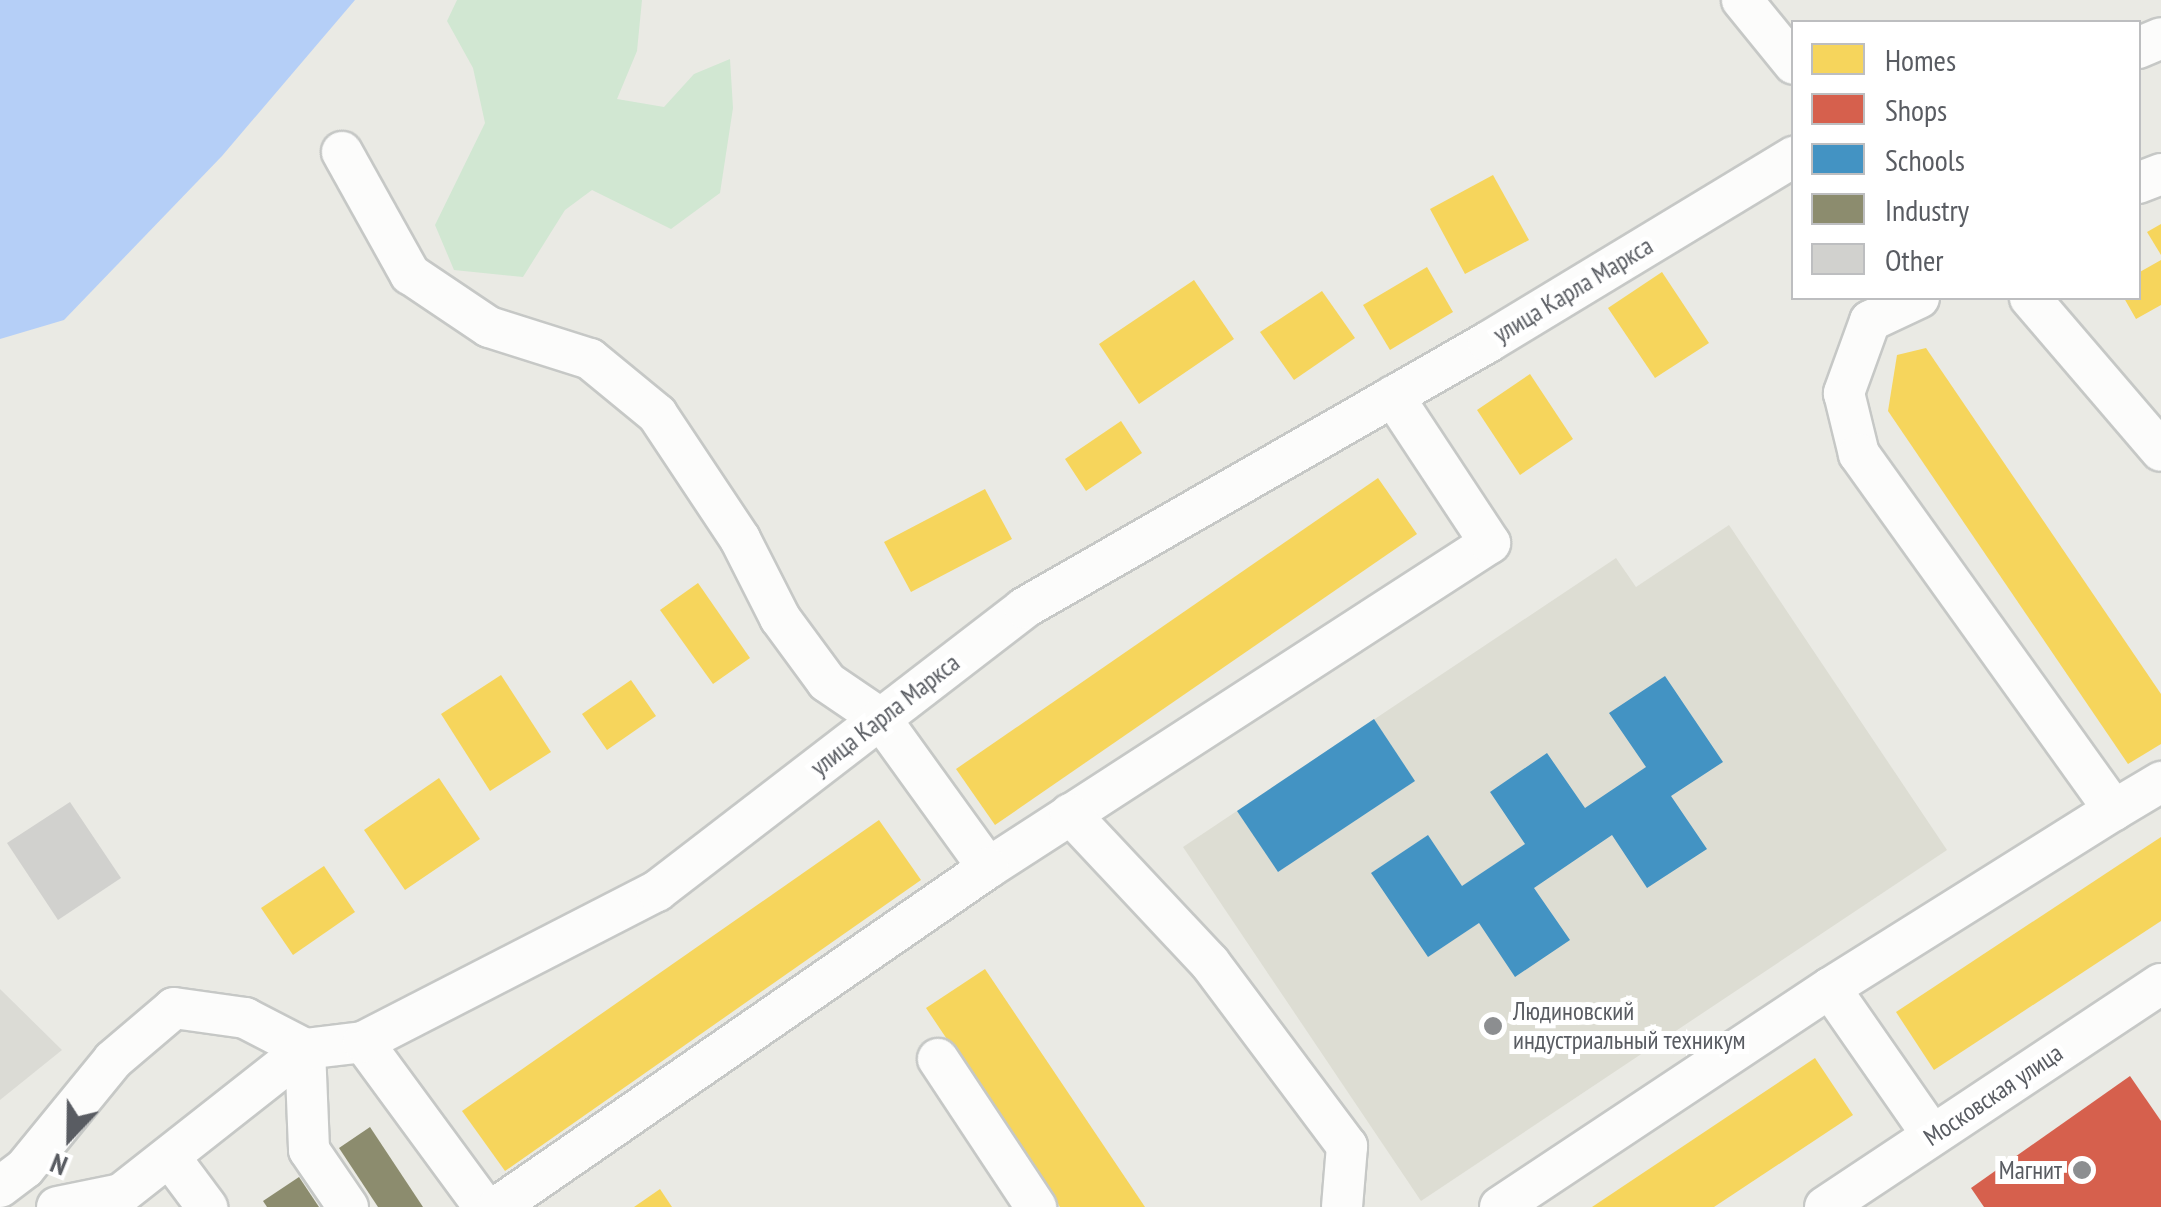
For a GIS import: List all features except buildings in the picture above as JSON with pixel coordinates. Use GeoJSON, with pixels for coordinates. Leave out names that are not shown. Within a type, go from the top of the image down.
{"type":"FeatureCollection","features":[{"type":"Feature","properties":{"kind":"street"},"geometry":{"type":"LineString","coordinates":[[1742,0],[1791,60]]}},
{"type":"Feature","properties":{"kind":"street"},"geometry":{"type":"LineString","coordinates":[[342,152],[410,274],[489,327],[590,360],[657,414],[740,539],[780,618],[827,682],[880,718],[988,868]]}},
{"type":"Feature","properties":{"kind":"street","name":"улица Карла Маркса"},"geometry":{"type":"LineString","coordinates":[[304,1049],[363,1042],[657,891],[1024,608],[1392,396],[1791,158]]}},
{"type":"Feature","properties":{"kind":"street"},"geometry":{"type":"LineString","coordinates":[[1915,300],[1870,321],[1844,393],[1859,454],[2114,810]]}},
{"type":"Feature","properties":{"kind":"street"},"geometry":{"type":"LineString","coordinates":[[2032,300],[2161,451]]}},
{"type":"Feature","properties":{"kind":"street"},"geometry":{"type":"LineString","coordinates":[[497,1207],[988,868],[1490,543],[1392,396]]}},
{"type":"Feature","properties":{"kind":"street"},"geometry":{"type":"LineString","coordinates":[[1500,1207],[1830,988],[2161,782]]}},
{"type":"Feature","properties":{"kind":"street"},"geometry":{"type":"LineString","coordinates":[[1070,814],[1210,963],[1346,1146],[1342,1207]]}},
{"type":"Feature","properties":{"kind":"street","name":"Московская улица"},"geometry":{"type":"LineString","coordinates":[[1825,1207],[2161,984]]}},
{"type":"Feature","properties":{"kind":"street"},"geometry":{"type":"LineString","coordinates":[[1830,988],[1932,1135]]}},
{"type":"Feature","properties":{"kind":"street"},"geometry":{"type":"LineString","coordinates":[[0,1188],[24,1168],[113,1060],[174,1008],[245,1018],[304,1049]]}},
{"type":"Feature","properties":{"kind":"street"},"geometry":{"type":"LineString","coordinates":[[363,1042],[484,1207]]}},
{"type":"Feature","properties":{"kind":"street"},"geometry":{"type":"LineString","coordinates":[[57,1207],[127,1201],[304,1049]]}},
{"type":"Feature","properties":{"kind":"street"},"geometry":{"type":"LineString","coordinates":[[304,1049],[309,1150],[348,1207]]}},
{"type":"Feature","properties":{"kind":"street"},"geometry":{"type":"LineString","coordinates":[[938,1059],[1036,1207]]}},
{"type":"Feature","properties":{"kind":"street"},"geometry":{"type":"LineString","coordinates":[[172,1160],[207,1207]]}},
{"type":"Feature","properties":{"kind":"shaded area","name":"Людиновский индустриальный техникум"},"geometry":{"type":"Polygon","coordinates":[[[1729,525],[1947,850],[1421,1201],[1183,847],[1616,558],[1636,587],[1729,525]]]}},
{"type":"Feature","properties":{"kind":"shaded area"},"geometry":{"type":"Polygon","coordinates":[[[0,989],[62,1050],[0,1100],[0,989]]]}},
{"type":"Feature","properties":{"kind":"green space"},"geometry":{"type":"Polygon","coordinates":[[[457,0],[642,0],[637,51],[617,99],[664,107],[694,74],[730,59],[733,108],[720,193],[671,229],[592,190],[565,210],[523,277],[454,270],[435,225],[485,123],[473,68],[447,21],[457,0]]]}},
{"type":"Feature","properties":{"kind":"water"},"geometry":{"type":"Polygon","coordinates":[[[0,0],[355,0],[222,156],[64,320],[0,339],[0,0]]]}},
{"type":"Feature","properties":{"kind":"place","name":"Людиновский индустриальный техникум"},"geometry":{"type":"Point","coordinates":[1493,1026]}},
{"type":"Feature","properties":{"kind":"place","name":"Магнит"},"geometry":{"type":"Point","coordinates":[2082,1170]}}]}
